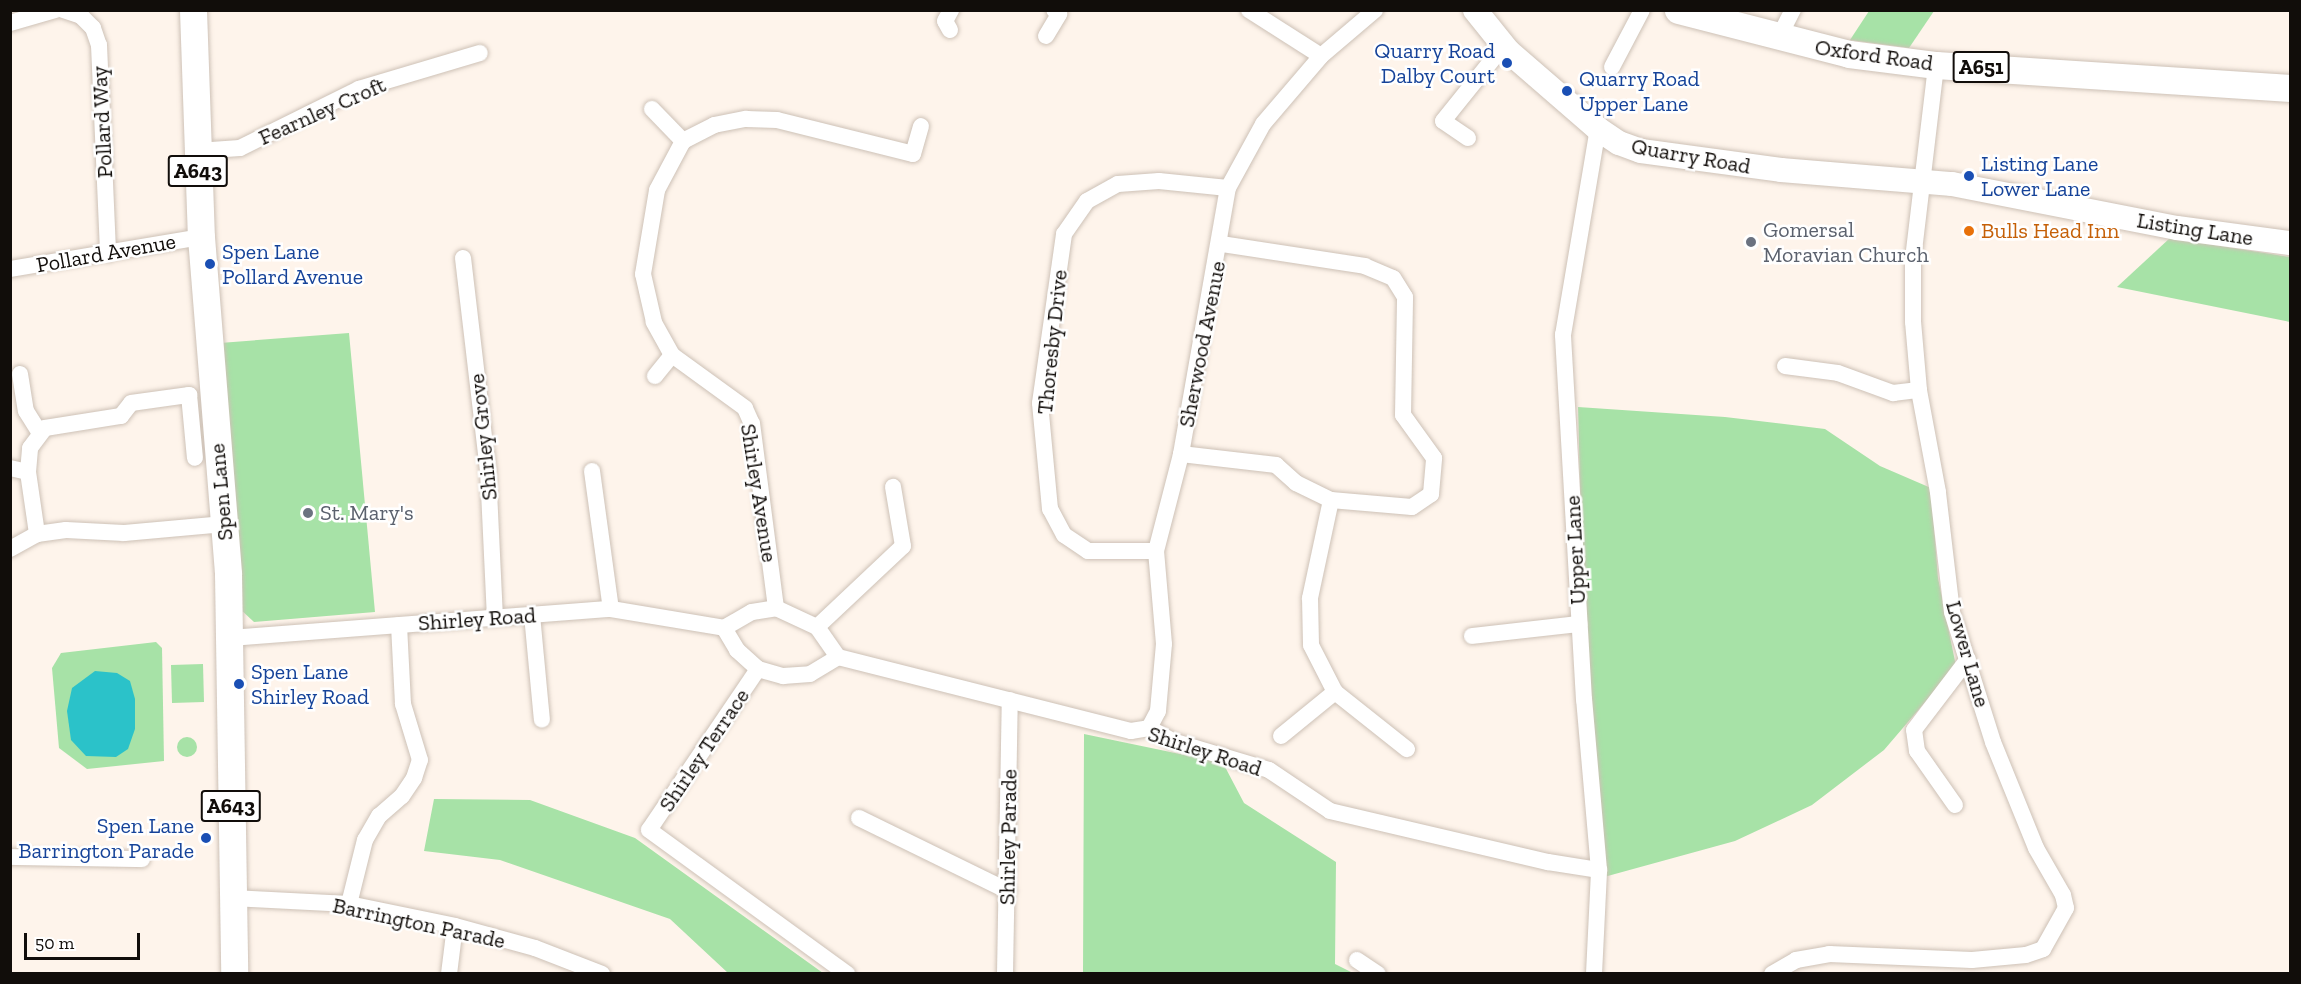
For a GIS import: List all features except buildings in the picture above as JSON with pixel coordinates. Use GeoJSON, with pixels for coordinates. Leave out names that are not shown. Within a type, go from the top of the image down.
{"type":"FeatureCollection","features":[{"type":"Feature","properties":{"kind":"main road","name":"Spen Lane"},"geometry":{"type":"LineString","coordinates":[[193,10],[201,237],[225,524],[230,638],[234,974]]}},
{"type":"Feature","properties":{"kind":"main road","name":"Oxford Road"},"geometry":{"type":"LineString","coordinates":[[1677,10],[1778,39],[1849,54],[1936,64],[2290,88]]}},
{"type":"Feature","properties":{"kind":"street"},"geometry":{"type":"LineString","coordinates":[[10,23],[55,10]]}},
{"type":"Feature","properties":{"kind":"street","name":"Pollard Way"},"geometry":{"type":"LineString","coordinates":[[63,10],[81,16],[93,28],[99,45],[108,254]]}},
{"type":"Feature","properties":{"kind":"street"},"geometry":{"type":"LineString","coordinates":[[1046,36],[1059,14],[1054,10]]}},
{"type":"Feature","properties":{"kind":"street"},"geometry":{"type":"LineString","coordinates":[[1249,10],[1321,56]]}},
{"type":"Feature","properties":{"kind":"street","name":"Sherwood Avenue"},"geometry":{"type":"LineString","coordinates":[[1149,728],[1158,711],[1164,644],[1156,551],[1181,454],[1221,244],[1228,188],[1263,124],[1321,56],[1375,10]]}},
{"type":"Feature","properties":{"kind":"street","name":"Quarry Road"},"geometry":{"type":"LineString","coordinates":[[1475,10],[1504,45],[1598,129],[1619,143],[1641,151],[1781,170],[1924,180]]}},
{"type":"Feature","properties":{"kind":"street"},"geometry":{"type":"LineString","coordinates":[[1612,67],[1642,10]]}},
{"type":"Feature","properties":{"kind":"street"},"geometry":{"type":"LineString","coordinates":[[1778,39],[1793,10]]}},
{"type":"Feature","properties":{"kind":"street"},"geometry":{"type":"LineString","coordinates":[[1468,138],[1443,121],[1504,45]]}},
{"type":"Feature","properties":{"kind":"street","name":"Fearnley Croft"},"geometry":{"type":"LineString","coordinates":[[197,151],[240,148],[359,89],[480,53]]}},
{"type":"Feature","properties":{"kind":"street","name":"Lower Lane"},"geometry":{"type":"LineString","coordinates":[[1772,974],[1796,960],[1829,954],[1972,960],[2026,955],[2043,949],[2066,908],[2063,895],[2036,848],[1993,742],[1952,612],[1938,492],[1919,390],[1913,259],[1936,64]]}},
{"type":"Feature","properties":{"kind":"street"},"geometry":{"type":"LineString","coordinates":[[652,110],[683,141],[714,125],[746,119],[777,120],[913,154],[921,126]]}},
{"type":"Feature","properties":{"kind":"street","name":"Upper Lane"},"geometry":{"type":"LineString","coordinates":[[1594,974],[1599,870],[1579,624],[1563,335],[1598,129]]}},
{"type":"Feature","properties":{"kind":"street","name":"Shirley Avenue"},"geometry":{"type":"LineString","coordinates":[[683,141],[657,190],[643,274],[654,322],[672,355],[745,408],[752,424],[776,608]]}},
{"type":"Feature","properties":{"kind":"street","name":"Listing Lane"},"geometry":{"type":"LineString","coordinates":[[1924,180],[2177,228],[2290,243]]}},
{"type":"Feature","properties":{"kind":"street","name":"Thoresby Drive"},"geometry":{"type":"LineString","coordinates":[[1156,551],[1088,551],[1065,535],[1050,509],[1040,403],[1064,234],[1087,201],[1118,184],[1159,181],[1228,188]]}},
{"type":"Feature","properties":{"kind":"street","name":"Pollard Avenue"},"geometry":{"type":"LineString","coordinates":[[10,268],[108,254],[201,237]]}},
{"type":"Feature","properties":{"kind":"street"},"geometry":{"type":"LineString","coordinates":[[1181,454],[1276,465],[1296,483],[1331,500],[1412,507],[1431,494],[1434,458],[1402,415],[1405,297],[1393,278],[1365,266],[1221,244]]}},
{"type":"Feature","properties":{"kind":"street","name":"Shirley Grove"},"geometry":{"type":"LineString","coordinates":[[463,258],[488,470],[495,618]]}},
{"type":"Feature","properties":{"kind":"street"},"geometry":{"type":"LineString","coordinates":[[655,376],[672,355]]}},
{"type":"Feature","properties":{"kind":"street"},"geometry":{"type":"LineString","coordinates":[[1785,366],[1838,373],[1893,393],[1919,390]]}},
{"type":"Feature","properties":{"kind":"street"},"geometry":{"type":"LineString","coordinates":[[21,374],[26,411],[40,433]]}},
{"type":"Feature","properties":{"kind":"street"},"geometry":{"type":"LineString","coordinates":[[37,534],[28,472],[30,448],[45,428],[121,416],[131,403],[189,395],[195,458]]}},
{"type":"Feature","properties":{"kind":"street"},"geometry":{"type":"LineString","coordinates":[[10,468],[28,472]]}},
{"type":"Feature","properties":{"kind":"street"},"geometry":{"type":"LineString","coordinates":[[592,471],[611,609]]}},
{"type":"Feature","properties":{"kind":"street"},"geometry":{"type":"LineString","coordinates":[[817,627],[903,546],[893,487]]}},
{"type":"Feature","properties":{"kind":"street"},"geometry":{"type":"LineString","coordinates":[[1331,500],[1310,598],[1311,645],[1335,692],[1407,749]]}},
{"type":"Feature","properties":{"kind":"street"},"geometry":{"type":"LineString","coordinates":[[10,549],[37,534],[87,529],[124,533],[225,524]]}},
{"type":"Feature","properties":{"kind":"street"},"geometry":{"type":"LineString","coordinates":[[776,608],[817,627],[838,657],[810,674],[783,676],[758,669],[737,650],[724,628],[752,612],[776,608]]}},
{"type":"Feature","properties":{"kind":"street","name":"Shirley Road"},"geometry":{"type":"LineString","coordinates":[[230,638],[611,609],[724,628]]}},
{"type":"Feature","properties":{"kind":"street"},"geometry":{"type":"LineString","coordinates":[[532,615],[542,720]]}},
{"type":"Feature","properties":{"kind":"street"},"geometry":{"type":"LineString","coordinates":[[1472,636],[1579,624]]}},
{"type":"Feature","properties":{"kind":"street"},"geometry":{"type":"LineString","coordinates":[[349,904],[364,840],[379,816],[408,787],[420,760],[403,704],[399,625]]}},
{"type":"Feature","properties":{"kind":"street","name":"Shirley Road"},"geometry":{"type":"LineString","coordinates":[[838,657],[1131,731],[1149,728],[1172,741],[1269,770],[1330,811],[1548,862],[1599,870]]}},
{"type":"Feature","properties":{"kind":"street"},"geometry":{"type":"LineString","coordinates":[[1955,805],[1917,751],[1914,730],[1968,659]]}},
{"type":"Feature","properties":{"kind":"street","name":"Shirley Terrace"},"geometry":{"type":"LineString","coordinates":[[758,669],[650,830],[847,974]]}},
{"type":"Feature","properties":{"kind":"street"},"geometry":{"type":"LineString","coordinates":[[1281,736],[1335,692]]}},
{"type":"Feature","properties":{"kind":"street","name":"Shirley Parade"},"geometry":{"type":"LineString","coordinates":[[1005,974],[1010,700]]}},
{"type":"Feature","properties":{"kind":"street"},"geometry":{"type":"LineString","coordinates":[[859,818],[1008,891]]}},
{"type":"Feature","properties":{"kind":"street"},"geometry":{"type":"LineString","coordinates":[[10,857],[142,859]]}},
{"type":"Feature","properties":{"kind":"street","name":"Barrington Parade"},"geometry":{"type":"LineString","coordinates":[[232,898],[349,904],[456,927],[535,948],[602,974]]}},
{"type":"Feature","properties":{"kind":"street"},"geometry":{"type":"LineString","coordinates":[[449,974],[456,927]]}},
{"type":"Feature","properties":{"kind":"street"},"geometry":{"type":"LineString","coordinates":[[1357,960],[1378,974]]}},
{"type":"Feature","properties":{"kind":"green space"},"geometry":{"type":"Polygon","coordinates":[[[1869,11],[1934,11],[1909,48],[1850,40],[1869,11]]]}},
{"type":"Feature","properties":{"kind":"green space"},"geometry":{"type":"Polygon","coordinates":[[[2170,238],[2290,257],[2290,322],[2117,287],[2170,238]]]}},
{"type":"Feature","properties":{"kind":"green space"},"geometry":{"type":"Polygon","coordinates":[[[349,333],[375,612],[254,622],[240,609],[220,343],[349,333]]]}},
{"type":"Feature","properties":{"kind":"green space"},"geometry":{"type":"Polygon","coordinates":[[[1578,407],[1725,417],[1825,429],[1880,466],[1931,488],[1938,578],[1956,666],[1884,750],[1812,805],[1735,841],[1604,877],[1584,637],[1578,407]]]}},
{"type":"Feature","properties":{"kind":"green space"},"geometry":{"type":"Polygon","coordinates":[[[156,642],[162,648],[164,761],[87,769],[59,748],[52,668],[61,653],[156,642]]]}},
{"type":"Feature","properties":{"kind":"green space"},"geometry":{"type":"Polygon","coordinates":[[[203,664],[204,702],[172,703],[171,665],[203,664]]]}},
{"type":"Feature","properties":{"kind":"green space"},"geometry":{"type":"Polygon","coordinates":[[[1084,734],[1223,763],[1244,803],[1336,862],[1335,964],[1353,973],[1083,974],[1084,734]]]}},
{"type":"Feature","properties":{"kind":"green space"},"geometry":{"type":"Polygon","coordinates":[[[187,737],[194,740],[197,747],[194,754],[187,757],[180,754],[177,747],[180,740],[187,737]]]}},
{"type":"Feature","properties":{"kind":"green space"},"geometry":{"type":"Polygon","coordinates":[[[434,799],[530,800],[635,838],[823,973],[728,973],[670,919],[500,860],[424,851],[434,799]]]}},
{"type":"Feature","properties":{"kind":"water"},"geometry":{"type":"Polygon","coordinates":[[[95,671],[117,673],[130,681],[135,699],[135,729],[128,749],[116,757],[86,756],[71,740],[67,711],[72,688],[95,671]]]}},
{"type":"Feature","properties":{"kind":"place","name":"Quarry Road Dalby Court"},"geometry":{"type":"Point","coordinates":[1507,63]}},
{"type":"Feature","properties":{"kind":"place","name":"Quarry Road Upper Lane"},"geometry":{"type":"Point","coordinates":[1567,91]}},
{"type":"Feature","properties":{"kind":"place","name":"Listing Lane Lower Lane"},"geometry":{"type":"Point","coordinates":[1969,176]}},
{"type":"Feature","properties":{"kind":"place","name":"Bulls Head Inn"},"geometry":{"type":"Point","coordinates":[1969,231]}},
{"type":"Feature","properties":{"kind":"place","name":"Gomersal Moravian Church"},"geometry":{"type":"Point","coordinates":[1751,242]}},
{"type":"Feature","properties":{"kind":"place","name":"Spen Lane Pollard Avenue"},"geometry":{"type":"Point","coordinates":[210,264]}},
{"type":"Feature","properties":{"kind":"place","name":"St. Mary's"},"geometry":{"type":"Point","coordinates":[308,513]}},
{"type":"Feature","properties":{"kind":"place","name":"Spen Lane Shirley Road"},"geometry":{"type":"Point","coordinates":[239,684]}},
{"type":"Feature","properties":{"kind":"place","name":"Spen Lane Barrington Parade"},"geometry":{"type":"Point","coordinates":[206,838]}}]}
